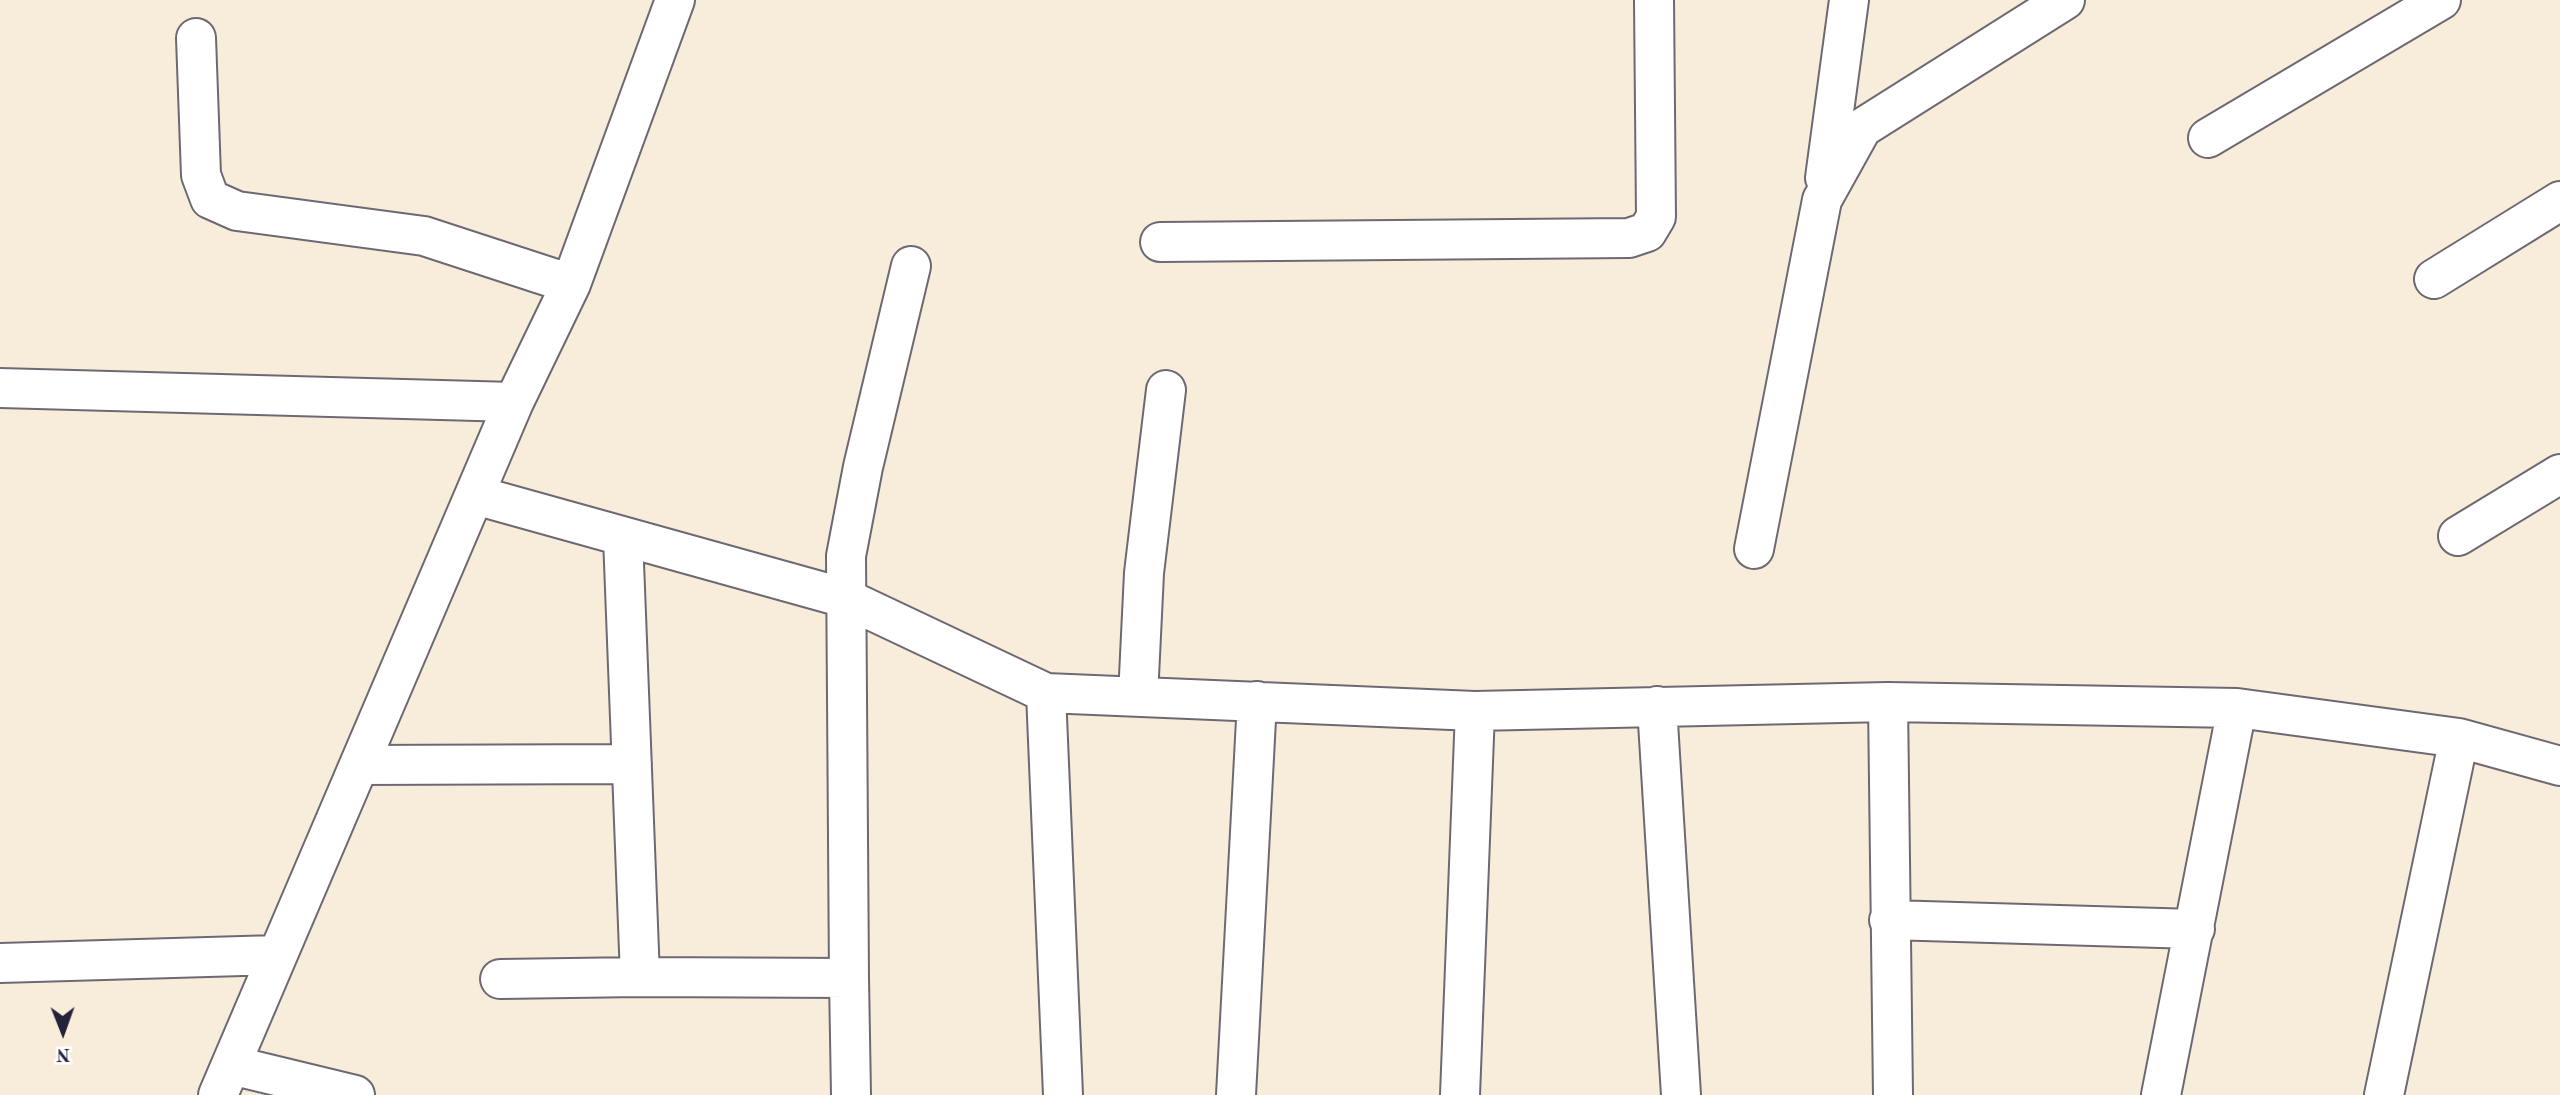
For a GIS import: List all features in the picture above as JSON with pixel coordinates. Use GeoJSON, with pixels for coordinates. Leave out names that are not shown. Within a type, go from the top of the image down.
{"type":"FeatureCollection","features":[{"type":"Feature","properties":{"kind":"street"},"geometry":{"type":"LineString","coordinates":[[355,1095],[224,1080],[514,402],[571,284],[674,0]]}},
{"type":"Feature","properties":{"kind":"street"},"geometry":{"type":"LineString","coordinates":[[1160,242],[1629,238],[1647,232],[1656,217],[1654,0]]}},
{"type":"Feature","properties":{"kind":"street"},"geometry":{"type":"LineString","coordinates":[[1754,549],[1822,200],[1849,0]]}},
{"type":"Feature","properties":{"kind":"street"},"geometry":{"type":"LineString","coordinates":[[1822,200],[1862,128],[2066,0]]}},
{"type":"Feature","properties":{"kind":"street"},"geometry":{"type":"LineString","coordinates":[[2208,138],[2441,0]]}},
{"type":"Feature","properties":{"kind":"street"},"geometry":{"type":"LineString","coordinates":[[196,38],[201,175],[210,199],[237,211],[424,236],[571,284]]}},
{"type":"Feature","properties":{"kind":"street"},"geometry":{"type":"LineString","coordinates":[[2434,279],[2560,201]]}},
{"type":"Feature","properties":{"kind":"street"},"geometry":{"type":"LineString","coordinates":[[851,1095],[846,556],[863,467],[911,266]]}},
{"type":"Feature","properties":{"kind":"street"},"geometry":{"type":"LineString","coordinates":[[0,388],[514,402]]}},
{"type":"Feature","properties":{"kind":"street"},"geometry":{"type":"LineString","coordinates":[[1138,697],[1144,573],[1166,390]]}},
{"type":"Feature","properties":{"kind":"street"},"geometry":{"type":"LineString","coordinates":[[2458,536],[2560,474]]}},
{"type":"Feature","properties":{"kind":"street"},"geometry":{"type":"LineString","coordinates":[[475,495],[845,598],[1046,693],[1475,712],[1888,702],[2237,708],[2459,738],[2552,757]]}},
{"type":"Feature","properties":{"kind":"street"},"geometry":{"type":"LineString","coordinates":[[623,537],[640,977]]}},
{"type":"Feature","properties":{"kind":"street"},"geometry":{"type":"LineString","coordinates":[[1046,693],[1063,1095]]}},
{"type":"Feature","properties":{"kind":"street"},"geometry":{"type":"LineString","coordinates":[[1236,1095],[1257,701]]}},
{"type":"Feature","properties":{"kind":"street"},"geometry":{"type":"LineString","coordinates":[[1888,702],[1893,1095]]}},
{"type":"Feature","properties":{"kind":"street"},"geometry":{"type":"LineString","coordinates":[[1657,706],[1681,1095]]}},
{"type":"Feature","properties":{"kind":"street"},"geometry":{"type":"LineString","coordinates":[[2161,1095],[2237,708]]}},
{"type":"Feature","properties":{"kind":"street"},"geometry":{"type":"LineString","coordinates":[[1460,1095],[1475,712]]}},
{"type":"Feature","properties":{"kind":"street"},"geometry":{"type":"LineString","coordinates":[[2384,1095],[2459,738]]}},
{"type":"Feature","properties":{"kind":"street"},"geometry":{"type":"LineString","coordinates":[[360,765],[632,764]]}},
{"type":"Feature","properties":{"kind":"street"},"geometry":{"type":"LineString","coordinates":[[1889,920],[2195,929]]}},
{"type":"Feature","properties":{"kind":"street"},"geometry":{"type":"LineString","coordinates":[[0,963],[277,955]]}},
{"type":"Feature","properties":{"kind":"street"},"geometry":{"type":"LineString","coordinates":[[500,979],[849,978]]}}]}
